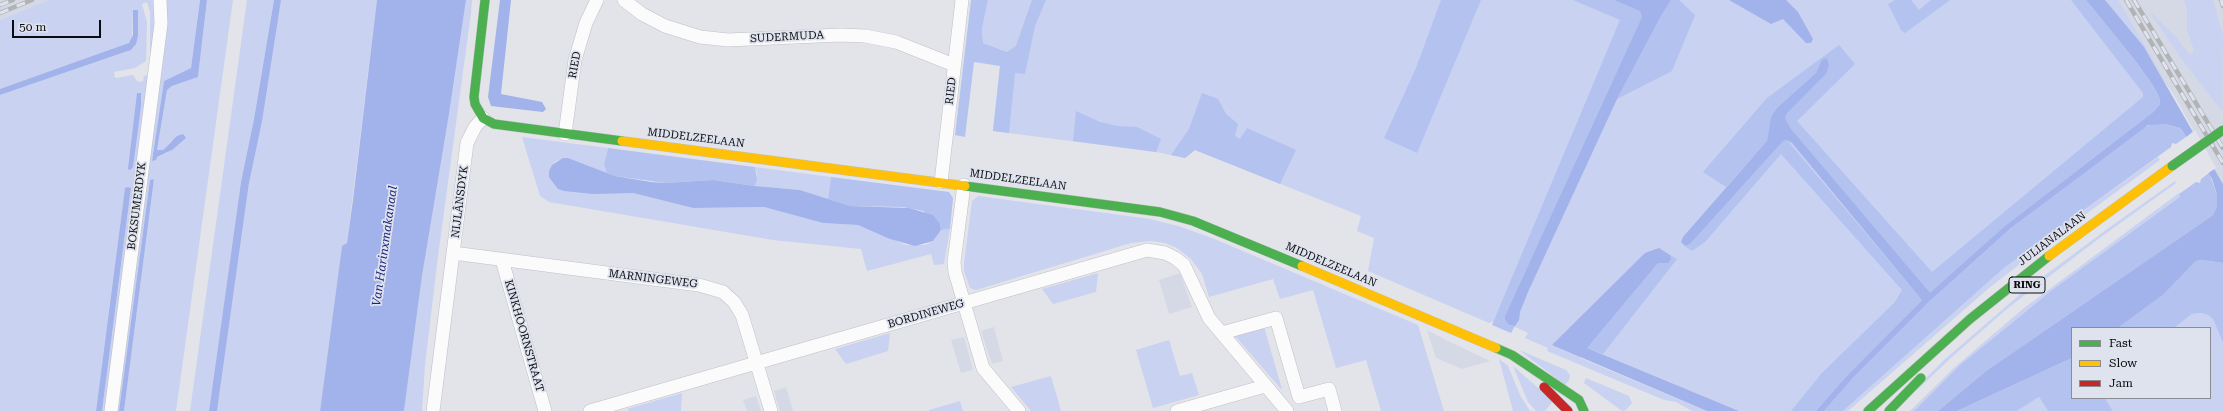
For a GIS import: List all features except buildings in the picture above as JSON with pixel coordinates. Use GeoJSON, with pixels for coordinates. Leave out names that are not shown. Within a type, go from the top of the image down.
{"type":"FeatureCollection","features":[{"type":"Feature","properties":{"kind":"street","name":"BOKSUMERDYK"},"geometry":{"type":"LineString","coordinates":[[111,411],[161,24],[160,0]]}},
{"type":"Feature","properties":{"kind":"street"},"geometry":{"type":"LineString","coordinates":[[483,118],[477,108],[474,97],[485,0]]}},
{"type":"Feature","properties":{"kind":"street","name":"RIED"},"geometry":{"type":"LineString","coordinates":[[565,134],[575,60],[586,23],[597,0]]}},
{"type":"Feature","properties":{"kind":"street","name":"SUDERMUDA"},"geometry":{"type":"LineString","coordinates":[[624,0],[642,14],[665,26],[700,37],[728,40],[833,35],[865,36],[896,42],[954,65]]}},
{"type":"Feature","properties":{"kind":"street","name":"RIED"},"geometry":{"type":"LineString","coordinates":[[940,182],[962,0]]}},
{"type":"Feature","properties":{"kind":"street","name":"MIDDELZEELAAN"},"geometry":{"type":"LineString","coordinates":[[483,118],[494,124],[565,134],[964,185],[1160,212],[1193,221],[1512,355],[1522,363],[1568,411]]}},
{"type":"Feature","properties":{"kind":"street","name":"NIJLÂNSDYK"},"geometry":{"type":"LineString","coordinates":[[433,411],[467,143],[475,127],[483,118]]}},
{"type":"Feature","properties":{"kind":"street","name":"JULIANALAAN"},"geometry":{"type":"LineString","coordinates":[[1868,411],[1970,319],[2058,248],[2223,130]]}},
{"type":"Feature","properties":{"kind":"street"},"geometry":{"type":"LineString","coordinates":[[964,185],[954,262],[963,303],[984,368],[1019,411]]}},
{"type":"Feature","properties":{"kind":"street","name":"BORDINEWEG"},"geometry":{"type":"LineString","coordinates":[[590,411],[1138,252],[1155,251],[1175,258],[1184,265],[1209,318],[1286,410],[1299,397],[1329,389],[1335,411]]}},
{"type":"Feature","properties":{"kind":"street","name":"MARNINGEWEG"},"geometry":{"type":"LineString","coordinates":[[454,253],[715,288],[729,296],[738,308],[771,411]]}},
{"type":"Feature","properties":{"kind":"street","name":"KINKHOORNSTRAAT"},"geometry":{"type":"LineString","coordinates":[[502,260],[545,411]]}},
{"type":"Feature","properties":{"kind":"street","name":"JULIANALAAN"},"geometry":{"type":"LineString","coordinates":[[1990,316],[2046,271]]}},
{"type":"Feature","properties":{"kind":"street"},"geometry":{"type":"LineString","coordinates":[[1222,333],[1276,318],[1299,397]]}},
{"type":"Feature","properties":{"kind":"street","name":"MIDDELZEELAAN"},"geometry":{"type":"LineString","coordinates":[[1522,363],[1556,383],[1579,400],[1584,411]]}},
{"type":"Feature","properties":{"kind":"street"},"geometry":{"type":"LineString","coordinates":[[1889,411],[1928,372]]}},
{"type":"Feature","properties":{"kind":"street"},"geometry":{"type":"LineString","coordinates":[[1177,411],[1265,386]]}},
{"type":"Feature","properties":{"kind":"shaded area"},"geometry":{"type":"Polygon","coordinates":[[[0,0],[48,0],[0,20],[0,0]]]}},
{"type":"Feature","properties":{"kind":"shaded area"},"geometry":{"type":"Polygon","coordinates":[[[48,0],[156,0],[157,8],[153,54],[150,52],[150,12],[147,2],[142,4],[147,22],[146,61],[135,68],[114,72],[115,78],[133,75],[137,81],[140,82],[143,81],[144,76],[149,75],[106,411],[102,411],[131,189],[128,187],[125,188],[96,411],[0,411],[0,95],[126,52],[134,47],[138,36],[138,10],[133,10],[132,40],[124,47],[0,89],[0,20],[48,0]]]}},
{"type":"Feature","properties":{"kind":"shaded area"},"geometry":{"type":"Polygon","coordinates":[[[165,0],[200,0],[191,68],[164,81],[152,161],[167,153],[184,139],[171,141],[163,150],[157,150],[167,90],[172,86],[198,77],[207,0],[233,0],[176,411],[124,411],[154,179],[150,180],[119,411],[115,411],[165,0]]]}},
{"type":"Feature","properties":{"kind":"shaded area"},"geometry":{"type":"Polygon","coordinates":[[[247,0],[274,0],[254,119],[241,182],[209,411],[190,411],[247,0]]]}},
{"type":"Feature","properties":{"kind":"shaded area"},"geometry":{"type":"Polygon","coordinates":[[[281,0],[377,0],[347,243],[342,246],[320,411],[217,411],[249,183],[281,0]]]}},
{"type":"Feature","properties":{"kind":"shaded area"},"geometry":{"type":"Polygon","coordinates":[[[466,0],[472,0],[471,13],[438,256],[425,365],[422,411],[404,411],[422,276],[466,0]]]}},
{"type":"Feature","properties":{"kind":"shaded area"},"geometry":{"type":"Polygon","coordinates":[[[971,0],[988,0],[982,29],[983,43],[1007,52],[1016,46],[1032,0],[1046,0],[1035,26],[1025,74],[1015,73],[1009,133],[993,131],[1000,66],[974,62],[965,137],[955,135],[971,0]]]}},
{"type":"Feature","properties":{"kind":"shaded area"},"geometry":{"type":"Polygon","coordinates":[[[988,0],[2086,0],[2160,99],[1922,300],[1816,411],[1739,411],[1587,348],[1580,358],[1707,411],[1692,411],[1676,402],[1664,400],[1547,351],[1548,348],[1525,338],[1528,333],[1509,324],[1502,318],[1489,323],[1368,271],[1374,238],[1357,231],[1361,216],[1195,150],[1185,158],[1156,152],[993,131],[1000,66],[1009,51],[1007,52],[983,43],[982,29],[988,0]]]}},
{"type":"Feature","properties":{"kind":"shaded area"},"geometry":{"type":"Polygon","coordinates":[[[1441,0],[1481,0],[1417,153],[1384,138],[1416,68],[1441,0]]]}},
{"type":"Feature","properties":{"kind":"shaded area"},"geometry":{"type":"Polygon","coordinates":[[[1573,0],[1614,0],[1640,11],[1642,17],[1505,316],[1505,320],[1509,325],[1515,326],[1511,333],[1492,325],[1620,20],[1573,0]]]}},
{"type":"Feature","properties":{"kind":"shaded area"},"geometry":{"type":"Polygon","coordinates":[[[1671,0],[1679,0],[1695,15],[1672,71],[1617,99],[1662,14],[1671,0]]]}},
{"type":"Feature","properties":{"kind":"shaded area"},"geometry":{"type":"Polygon","coordinates":[[[1895,0],[1911,0],[1919,10],[1931,0],[1950,0],[1905,33],[1901,30],[1888,4],[1895,0]]]}},
{"type":"Feature","properties":{"kind":"shaded area"},"geometry":{"type":"Polygon","coordinates":[[[2071,0],[2086,0],[2137,63],[2154,87],[2160,99],[2160,104],[2153,112],[2005,226],[1930,294],[1791,129],[1785,118],[1786,113],[1826,74],[1821,64],[1816,73],[1777,108],[1771,117],[1767,141],[1726,187],[1703,172],[1767,98],[1839,45],[1855,64],[1797,121],[1932,272],[2143,97],[2143,93],[2071,0]]]}},
{"type":"Feature","properties":{"kind":"shaded area"},"geometry":{"type":"Polygon","coordinates":[[[2105,0],[2223,0],[2223,184],[2174,95],[2105,0]]]}},
{"type":"Feature","properties":{"kind":"shaded area"},"geometry":{"type":"Polygon","coordinates":[[[2105,0],[2118,0],[2174,95],[2144,47],[2105,0]]]}},
{"type":"Feature","properties":{"kind":"shaded area"},"geometry":{"type":"Polygon","coordinates":[[[2184,0],[2213,0],[2223,35],[2222,111],[2183,61],[2149,11],[2177,38],[2189,54],[2192,54],[2194,50],[2187,30],[2187,11],[2184,0]]]}},
{"type":"Feature","properties":{"kind":"shaded area"},"geometry":{"type":"Polygon","coordinates":[[[1202,93],[1218,99],[1226,114],[1238,124],[1235,136],[1240,139],[1247,128],[1296,150],[1280,184],[1195,150],[1185,158],[1171,155],[1189,129],[1202,93]]]}},
{"type":"Feature","properties":{"kind":"shaded area"},"geometry":{"type":"Polygon","coordinates":[[[1076,111],[1100,122],[1118,126],[1137,127],[1161,139],[1156,152],[1073,141],[1076,111]]]}},
{"type":"Feature","properties":{"kind":"shaded area"},"geometry":{"type":"Polygon","coordinates":[[[2152,124],[2165,124],[2180,128],[2186,137],[2176,144],[2172,143],[2171,147],[2004,268],[1843,411],[1824,411],[1854,377],[1930,301],[2011,228],[2140,129],[2152,124]]]}},
{"type":"Feature","properties":{"kind":"shaded area"},"geometry":{"type":"Polygon","coordinates":[[[522,137],[608,148],[604,165],[607,173],[568,158],[556,161],[552,165],[573,192],[633,193],[693,208],[764,207],[823,223],[858,225],[906,245],[925,245],[933,241],[941,230],[950,229],[944,264],[934,265],[931,254],[867,271],[861,249],[773,240],[549,202],[540,196],[522,137]]]}},
{"type":"Feature","properties":{"kind":"shaded area"},"geometry":{"type":"Polygon","coordinates":[[[1787,140],[1922,300],[1844,379],[1816,411],[1791,411],[1822,373],[1895,302],[1902,290],[1781,154],[1705,242],[1692,251],[1685,246],[1690,244],[1783,141],[1787,140]]]}},
{"type":"Feature","properties":{"kind":"shaded area"},"geometry":{"type":"Polygon","coordinates":[[[608,148],[755,167],[757,179],[755,186],[713,180],[665,183],[615,176],[607,173],[604,165],[608,148]]]}},
{"type":"Feature","properties":{"kind":"shaded area"},"geometry":{"type":"Polygon","coordinates":[[[2158,157],[2160,160],[2064,230],[1989,288],[1848,411],[1843,411],[2004,268],[2158,157]]]}},
{"type":"Feature","properties":{"kind":"shaded area"},"geometry":{"type":"Polygon","coordinates":[[[755,167],[831,177],[828,199],[800,190],[755,186],[757,173],[755,167]]]}},
{"type":"Feature","properties":{"kind":"shaded area"},"geometry":{"type":"Polygon","coordinates":[[[2209,173],[2217,195],[2217,207],[2213,215],[1986,371],[1938,411],[1914,411],[1961,364],[2052,290],[2180,197],[2179,194],[2196,182],[2200,183],[2201,179],[2209,173]]]}},
{"type":"Feature","properties":{"kind":"shaded area"},"geometry":{"type":"Polygon","coordinates":[[[831,177],[949,192],[953,198],[950,229],[941,230],[940,224],[923,211],[903,207],[850,206],[828,199],[831,177]]]}},
{"type":"Feature","properties":{"kind":"shaded area"},"geometry":{"type":"Polygon","coordinates":[[[2175,181],[2176,183],[2097,240],[2008,308],[1953,356],[1916,391],[1926,378],[1944,360],[2025,290],[2175,181]]]}},
{"type":"Feature","properties":{"kind":"shaded area"},"geometry":{"type":"Polygon","coordinates":[[[2179,193],[2181,197],[2052,290],[1961,364],[1914,411],[1910,411],[1955,367],[2024,308],[2179,193]]]}},
{"type":"Feature","properties":{"kind":"shaded area"},"geometry":{"type":"Polygon","coordinates":[[[978,196],[1150,219],[1178,226],[1212,238],[1418,325],[1444,411],[1381,411],[1366,360],[1336,368],[1313,290],[1280,299],[1273,279],[1209,297],[1202,274],[1191,259],[1177,248],[1165,243],[1151,241],[1131,243],[976,290],[970,288],[964,271],[964,263],[972,201],[978,196]]]}},
{"type":"Feature","properties":{"kind":"shaded area"},"geometry":{"type":"Polygon","coordinates":[[[1670,255],[1677,259],[1603,354],[1587,348],[1658,263],[1670,259],[1670,255]]]}},
{"type":"Feature","properties":{"kind":"shaded area"},"geometry":{"type":"Polygon","coordinates":[[[2202,260],[2223,263],[2223,343],[2213,319],[2208,315],[2201,313],[2192,314],[2175,327],[2119,327],[2163,295],[2196,261],[2202,260]]]}},
{"type":"Feature","properties":{"kind":"shaded area"},"geometry":{"type":"Polygon","coordinates":[[[1098,273],[1096,292],[1053,304],[1042,289],[1098,273]]]}},
{"type":"Feature","properties":{"kind":"shaded area"},"geometry":{"type":"Polygon","coordinates":[[[1180,273],[1192,307],[1169,314],[1159,280],[1180,273]]]}},
{"type":"Feature","properties":{"kind":"shaded area"},"geometry":{"type":"Polygon","coordinates":[[[2201,313],[2208,315],[2213,319],[2223,343],[2223,411],[2113,411],[2106,399],[2211,399],[2211,327],[2175,327],[2192,314],[2201,313]]]}},
{"type":"Feature","properties":{"kind":"shaded area"},"geometry":{"type":"Polygon","coordinates":[[[994,327],[1003,361],[992,364],[981,331],[994,327]]]}},
{"type":"Feature","properties":{"kind":"shaded area"},"geometry":{"type":"Polygon","coordinates":[[[1264,327],[1282,389],[1235,336],[1264,327]]]}},
{"type":"Feature","properties":{"kind":"shaded area"},"geometry":{"type":"Polygon","coordinates":[[[1427,330],[1490,361],[1462,369],[1436,358],[1427,330]]]}},
{"type":"Feature","properties":{"kind":"shaded area"},"geometry":{"type":"Polygon","coordinates":[[[890,333],[888,351],[846,364],[835,349],[890,333]]]}},
{"type":"Feature","properties":{"kind":"shaded area"},"geometry":{"type":"Polygon","coordinates":[[[964,337],[973,370],[961,373],[951,340],[964,337]]]}},
{"type":"Feature","properties":{"kind":"shaded area"},"geometry":{"type":"Polygon","coordinates":[[[1169,340],[1180,376],[1192,373],[1199,395],[1153,408],[1136,350],[1169,340]]]}},
{"type":"Feature","properties":{"kind":"shaded area"},"geometry":{"type":"Polygon","coordinates":[[[1519,350],[1566,370],[1570,375],[1569,380],[1565,385],[1519,350]]]}},
{"type":"Feature","properties":{"kind":"shaded area"},"geometry":{"type":"Polygon","coordinates":[[[2071,358],[2071,399],[2106,399],[2113,411],[2048,411],[2039,397],[2017,411],[1957,411],[2071,358]]]}},
{"type":"Feature","properties":{"kind":"shaded area"},"geometry":{"type":"Polygon","coordinates":[[[1499,359],[1508,366],[1520,395],[1530,411],[1513,411],[1499,359]]]}},
{"type":"Feature","properties":{"kind":"shaded area"},"geometry":{"type":"Polygon","coordinates":[[[1513,366],[1553,401],[1545,411],[1536,411],[1528,402],[1513,366]]]}},
{"type":"Feature","properties":{"kind":"shaded area"},"geometry":{"type":"Polygon","coordinates":[[[1051,376],[1061,411],[1031,411],[1011,387],[1051,376]]]}},
{"type":"Feature","properties":{"kind":"shaded area"},"geometry":{"type":"Polygon","coordinates":[[[1586,378],[1629,396],[1632,403],[1626,410],[1622,411],[1584,383],[1586,378]]]}},
{"type":"Feature","properties":{"kind":"shaded area"},"geometry":{"type":"Polygon","coordinates":[[[786,387],[793,411],[780,411],[774,391],[786,387]]]}},
{"type":"Feature","properties":{"kind":"shaded area"},"geometry":{"type":"Polygon","coordinates":[[[682,393],[681,411],[629,411],[627,409],[682,393]]]}},
{"type":"Feature","properties":{"kind":"shaded area"},"geometry":{"type":"Polygon","coordinates":[[[756,396],[761,411],[747,411],[743,400],[756,396]]]}},
{"type":"Feature","properties":{"kind":"shaded area"},"geometry":{"type":"Polygon","coordinates":[[[2039,397],[2048,411],[2017,411],[2039,397]]]}},
{"type":"Feature","properties":{"kind":"shaded area"},"geometry":{"type":"Polygon","coordinates":[[[960,401],[963,411],[929,411],[929,410],[960,401]]]}},
{"type":"Feature","properties":{"kind":"water"},"geometry":{"type":"Polygon","coordinates":[[[200,0],[207,0],[198,77],[172,86],[167,90],[157,150],[163,150],[177,136],[183,134],[186,138],[172,150],[152,161],[164,81],[191,68],[200,0]]]}},
{"type":"Feature","properties":{"kind":"water"},"geometry":{"type":"Polygon","coordinates":[[[274,0],[281,0],[262,121],[249,183],[217,411],[209,411],[241,182],[254,119],[274,0]]]}},
{"type":"Feature","properties":{"kind":"water","name":"Van Harinxmakanaal"},"geometry":{"type":"Polygon","coordinates":[[[377,0],[466,0],[422,276],[404,411],[320,411],[342,246],[347,243],[353,200],[377,0]]]}},
{"type":"Feature","properties":{"kind":"water"},"geometry":{"type":"Polygon","coordinates":[[[500,0],[511,0],[501,94],[542,102],[546,109],[543,112],[491,106],[488,97],[500,0]]]}},
{"type":"Feature","properties":{"kind":"water"},"geometry":{"type":"Polygon","coordinates":[[[1614,0],[1671,0],[1617,99],[1528,292],[1520,312],[1519,320],[1515,326],[1509,325],[1505,320],[1505,316],[1642,17],[1640,11],[1614,0]]]}},
{"type":"Feature","properties":{"kind":"water"},"geometry":{"type":"Polygon","coordinates":[[[1729,0],[1786,0],[1798,12],[1813,39],[1811,43],[1806,43],[1783,19],[1771,24],[1729,0]]]}},
{"type":"Feature","properties":{"kind":"water"},"geometry":{"type":"Polygon","coordinates":[[[2086,0],[2105,0],[2144,47],[2223,184],[2223,263],[2202,260],[2196,261],[2163,295],[2119,327],[2071,327],[2071,358],[1957,411],[1938,411],[1986,371],[2213,215],[2217,207],[2217,195],[2212,179],[2180,128],[2165,124],[2148,125],[2011,228],[1930,301],[1854,377],[1824,411],[1816,411],[1844,379],[1922,300],[1792,143],[1787,140],[1783,141],[1690,244],[1685,246],[1681,242],[1683,237],[1767,141],[1771,117],[1777,108],[1816,73],[1822,60],[1827,58],[1829,65],[1826,74],[1787,113],[1785,118],[1791,129],[1930,293],[2005,226],[2153,112],[2160,104],[2160,99],[2154,87],[2137,63],[2086,0]]]}},
{"type":"Feature","properties":{"kind":"water"},"geometry":{"type":"Polygon","coordinates":[[[133,10],[138,10],[138,36],[136,44],[131,50],[0,95],[0,89],[129,43],[133,35],[133,10]]]}},
{"type":"Feature","properties":{"kind":"water"},"geometry":{"type":"Polygon","coordinates":[[[137,93],[141,93],[141,106],[133,167],[130,170],[128,169],[137,93]]]}},
{"type":"Feature","properties":{"kind":"water"},"geometry":{"type":"Polygon","coordinates":[[[563,158],[568,158],[615,176],[651,182],[665,183],[713,180],[800,190],[850,206],[909,208],[933,215],[940,224],[941,230],[933,241],[915,246],[890,239],[858,225],[823,223],[764,207],[693,208],[633,193],[593,194],[564,191],[558,189],[549,177],[549,171],[552,165],[563,158]]]}},
{"type":"Feature","properties":{"kind":"water"},"geometry":{"type":"Polygon","coordinates":[[[154,179],[124,411],[119,411],[150,180],[154,179]]]}},
{"type":"Feature","properties":{"kind":"water"},"geometry":{"type":"Polygon","coordinates":[[[125,188],[131,188],[102,411],[96,411],[125,188]]]}},
{"type":"Feature","properties":{"kind":"water"},"geometry":{"type":"Polygon","coordinates":[[[1659,248],[1670,255],[1671,259],[1668,263],[1658,263],[1587,348],[1739,411],[1707,411],[1552,345],[1645,253],[1659,248]]]}},
{"type":"Feature","properties":{"kind":"pier"},"geometry":{"type":"Polygon","coordinates":[[[2195,130],[2216,168],[2207,174],[2185,138],[2195,130]]]}},
{"type":"Feature","properties":{"kind":"railway"},"geometry":{"type":"LineString","coordinates":[[0,5],[13,0]]}},
{"type":"Feature","properties":{"kind":"railway"},"geometry":{"type":"LineString","coordinates":[[0,13],[32,0]]}},
{"type":"Feature","properties":{"kind":"railway"},"geometry":{"type":"LineString","coordinates":[[2126,0],[2223,163]]}},
{"type":"Feature","properties":{"kind":"railway"},"geometry":{"type":"LineString","coordinates":[[2134,0],[2223,148]]}},
{"type":"Feature","properties":{"kind":"railway"},"geometry":{"type":"LineString","coordinates":[[2221,0],[2223,6]]}},
{"type":"Feature","properties":{"kind":"traffic: fast"},"geometry":{"type":"LineString","coordinates":[[485,0],[474,97],[475,104],[483,118],[494,124],[622,141]]}},
{"type":"Feature","properties":{"kind":"traffic: fast"},"geometry":{"type":"LineString","coordinates":[[2172,166],[2223,130]]}},
{"type":"Feature","properties":{"kind":"traffic: fast"},"geometry":{"type":"LineString","coordinates":[[965,186],[1160,212],[1193,221],[1302,266]]}},
{"type":"Feature","properties":{"kind":"traffic: fast"},"geometry":{"type":"LineString","coordinates":[[1868,411],[1970,319],[2049,256]]}},
{"type":"Feature","properties":{"kind":"traffic: fast"},"geometry":{"type":"LineString","coordinates":[[1496,348],[1512,355],[1579,400],[1584,411]]}},
{"type":"Feature","properties":{"kind":"traffic: fast"},"geometry":{"type":"LineString","coordinates":[[1889,411],[1921,378]]}},
{"type":"Feature","properties":{"kind":"traffic: slow"},"geometry":{"type":"LineString","coordinates":[[622,141],[965,186]]}},
{"type":"Feature","properties":{"kind":"traffic: slow"},"geometry":{"type":"LineString","coordinates":[[2049,256],[2172,166]]}},
{"type":"Feature","properties":{"kind":"traffic: slow"},"geometry":{"type":"LineString","coordinates":[[1302,266],[1496,348]]}},
{"type":"Feature","properties":{"kind":"traffic: jam"},"geometry":{"type":"LineString","coordinates":[[1544,387],[1568,411]]}}]}
